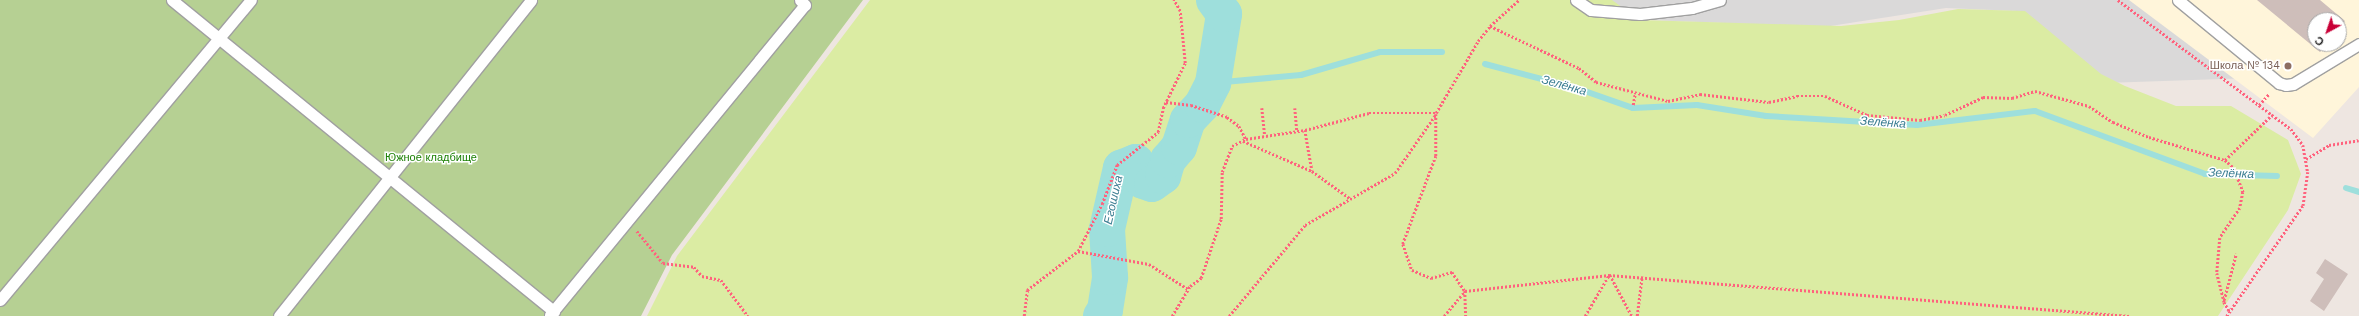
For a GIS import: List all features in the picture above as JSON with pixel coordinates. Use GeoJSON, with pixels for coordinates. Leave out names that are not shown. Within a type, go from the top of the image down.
{"type":"FeatureCollection","features":[{"type":"Feature","properties":{"kind":"lane"},"geometry":{"type":"LineString","coordinates":[[172,0],[390,178],[552,313],[805,5],[800,0]]}},
{"type":"Feature","properties":{"kind":"lane"},"geometry":{"type":"LineString","coordinates":[[0,300],[251,0]]}},
{"type":"Feature","properties":{"kind":"lane"},"geometry":{"type":"LineString","coordinates":[[279,316],[531,0]]}},
{"type":"Feature","properties":{"kind":"lane"},"geometry":{"type":"LineString","coordinates":[[1576,0],[1591,10],[1640,14],[1692,8],[1720,0]]}},
{"type":"Feature","properties":{"kind":"lane"},"geometry":{"type":"LineString","coordinates":[[2178,0],[2279,83],[2286,85],[2293,84],[2359,44]]}},
{"type":"Feature","properties":{"kind":"path"},"geometry":{"type":"LineString","coordinates":[[1024,316],[1027,290],[1078,251],[1102,204],[1117,165],[1158,132],[1166,102],[1185,63],[1180,11],[1174,0]]}},
{"type":"Feature","properties":{"kind":"path"},"geometry":{"type":"LineString","coordinates":[[1229,316],[1305,224],[1395,173],[1436,113],[1478,41],[1490,26],[1520,0]]}},
{"type":"Feature","properties":{"kind":"path"},"geometry":{"type":"LineString","coordinates":[[2118,0],[2291,129],[2303,145],[2306,159],[2307,187],[2303,206],[2227,316]]}},
{"type":"Feature","properties":{"kind":"path"},"geometry":{"type":"LineString","coordinates":[[1490,26],[1579,68],[1596,82],[1635,94],[1668,101],[1700,94],[1769,102],[1797,96],[1825,96],[1867,115],[1920,120],[1945,115],[1983,97],[2012,98],[2035,91],[2088,106],[2113,122],[2149,137],[2225,160],[2234,168],[2243,192],[2240,208],[2220,238],[2217,273],[2224,302],[2230,312]]}},
{"type":"Feature","properties":{"kind":"path"},"geometry":{"type":"LineString","coordinates":[[1633,105],[1635,94]]}},
{"type":"Feature","properties":{"kind":"path"},"geometry":{"type":"LineString","coordinates":[[1166,102],[1191,105],[1227,117],[1239,126],[1246,138]]}},
{"type":"Feature","properties":{"kind":"path"},"geometry":{"type":"LineString","coordinates":[[1262,108],[1265,136]]}},
{"type":"Feature","properties":{"kind":"path"},"geometry":{"type":"LineString","coordinates":[[1295,108],[1296,131]]}},
{"type":"Feature","properties":{"kind":"path"},"geometry":{"type":"LineString","coordinates":[[1172,316],[1188,289],[1200,278],[1221,219],[1222,172],[1232,146],[1246,138],[1305,130],[1369,113],[1436,113]]}},
{"type":"Feature","properties":{"kind":"path"},"geometry":{"type":"LineString","coordinates":[[1436,113],[1436,156],[1403,244],[1412,270],[1431,278],[1452,272],[1465,291],[1466,316]]}},
{"type":"Feature","properties":{"kind":"path"},"geometry":{"type":"LineString","coordinates":[[2225,160],[2272,115]]}},
{"type":"Feature","properties":{"kind":"path"},"geometry":{"type":"LineString","coordinates":[[1305,130],[1312,171]]}},
{"type":"Feature","properties":{"kind":"path"},"geometry":{"type":"LineString","coordinates":[[2306,159],[2329,145],[2359,140]]}},
{"type":"Feature","properties":{"kind":"path"},"geometry":{"type":"LineString","coordinates":[[1242,141],[1312,171],[1351,199]]}},
{"type":"Feature","properties":{"kind":"path"},"geometry":{"type":"LineString","coordinates":[[628,220],[663,264],[694,267],[702,276],[721,280],[748,316]]}},
{"type":"Feature","properties":{"kind":"path"},"geometry":{"type":"LineString","coordinates":[[1078,251],[1148,264],[1188,289]]}},
{"type":"Feature","properties":{"kind":"path"},"geometry":{"type":"LineString","coordinates":[[2224,302],[2236,254]]}},
{"type":"Feature","properties":{"kind":"path"},"geometry":{"type":"LineString","coordinates":[[1585,316],[1609,275]]}},
{"type":"Feature","properties":{"kind":"path"},"geometry":{"type":"LineString","coordinates":[[1609,275],[1632,316]]}},
{"type":"Feature","properties":{"kind":"path"},"geometry":{"type":"LineString","coordinates":[[1444,316],[1465,291],[1609,275],[1642,276],[2129,316]]}},
{"type":"Feature","properties":{"kind":"path"},"geometry":{"type":"LineString","coordinates":[[1637,316],[1642,276]]}},
{"type":"Feature","properties":{"kind":"shaded area"},"geometry":{"type":"Polygon","coordinates":[[[1600,0],[2359,0],[2359,48],[2307,76],[2105,83],[2017,11],[1946,8],[1824,27],[1626,19],[1600,0]]]}},
{"type":"Feature","properties":{"kind":"shaded area","name":"Школа № 134"},"geometry":{"type":"Polygon","coordinates":[[[2129,0],[2359,0],[2359,87],[2313,138],[2129,0]]]}},
{"type":"Feature","properties":{"kind":"green space","name":"Южное кладбище"},"geometry":{"type":"Polygon","coordinates":[[[0,0],[863,0],[672,255],[641,316],[0,316],[0,0]]]}},
{"type":"Feature","properties":{"kind":"green space"},"geometry":{"type":"Polygon","coordinates":[[[870,0],[1612,0],[1640,20],[1841,26],[1899,20],[1958,9],[2025,11],[2101,74],[2125,86],[2176,106],[2231,106],[2288,140],[2301,174],[2288,210],[2218,316],[647,316],[677,256],[870,0]]]}},
{"type":"Feature","properties":{"kind":"building"},"geometry":{"type":"Polygon","coordinates":[[[2257,0],[2320,0],[2334,12],[2307,12],[2307,41],[2257,0]]]}},
{"type":"Feature","properties":{"kind":"building"},"geometry":{"type":"Polygon","coordinates":[[[2325,259],[2348,274],[2324,311],[2310,301],[2324,279],[2316,273],[2325,259]]]}},
{"type":"Feature","properties":{"kind":"waterway","name":"Егошиха"},"geometry":{"type":"LineString","coordinates":[[1101,316],[1105,310],[1110,277],[1107,229],[1121,168],[1136,162],[1143,181],[1152,184],[1163,176],[1168,160],[1179,147],[1188,120],[1202,105],[1213,83],[1224,14],[1214,0]]}},
{"type":"Feature","properties":{"kind":"waterway","name":"Зелёнка"},"geometry":{"type":"LineString","coordinates":[[1213,83],[1301,75],[1380,52],[1442,52]]}},
{"type":"Feature","properties":{"kind":"waterway","name":"Зелёнка"},"geometry":{"type":"LineString","coordinates":[[1485,64],[1576,88],[1633,108],[1697,105],[1766,116],[1917,125],[2035,111],[2205,174],[2277,176]]}},
{"type":"Feature","properties":{"kind":"waterway","name":"Зелёнка"},"geometry":{"type":"LineString","coordinates":[[2346,188],[2359,192]]}},
{"type":"Feature","properties":{"kind":"place","name":"Школа № 134"},"geometry":{"type":"Point","coordinates":[2288,66]}}]}
